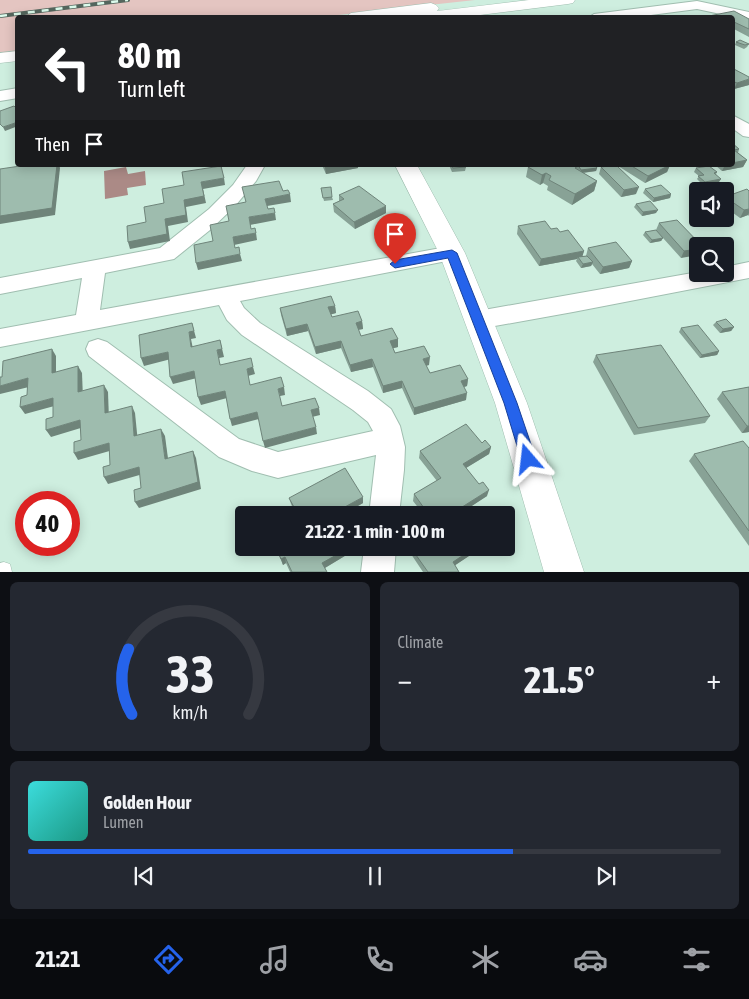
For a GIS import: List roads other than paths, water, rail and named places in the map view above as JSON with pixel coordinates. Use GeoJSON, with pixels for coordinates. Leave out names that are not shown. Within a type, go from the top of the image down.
{"type":"FeatureCollection","features":[{"type":"Feature","properties":{"kind":"main road"},"geometry":{"type":"LineString","coordinates":[[376,15],[501,0]]}},
{"type":"Feature","properties":{"kind":"main road"},"geometry":{"type":"LineString","coordinates":[[438,15],[568,0]]}},
{"type":"Feature","properties":{"kind":"main road"},"geometry":{"type":"LineString","coordinates":[[0,58],[15,56]]}},
{"type":"Feature","properties":{"kind":"main road"},"geometry":{"type":"LineString","coordinates":[[0,65],[15,63]]}},
{"type":"Feature","properties":{"kind":"main road"},"geometry":{"type":"LineString","coordinates":[[407,167],[452,253],[478,320],[510,403],[564,572]]}},
{"type":"Feature","properties":{"kind":"street"},"geometry":{"type":"LineString","coordinates":[[618,15],[697,5],[749,16]]}},
{"type":"Feature","properties":{"kind":"street"},"geometry":{"type":"LineString","coordinates":[[0,96],[15,94]]}},
{"type":"Feature","properties":{"kind":"street"},"geometry":{"type":"LineString","coordinates":[[735,122],[749,132]]}},
{"type":"Feature","properties":{"kind":"street"},"geometry":{"type":"LineString","coordinates":[[0,286],[166,254],[183,242],[228,201],[252,174],[255,167]]}},
{"type":"Feature","properties":{"kind":"street"},"geometry":{"type":"LineString","coordinates":[[0,338],[452,253]]}},
{"type":"Feature","properties":{"kind":"street"},"geometry":{"type":"LineString","coordinates":[[87,322],[95,267]]}},
{"type":"Feature","properties":{"kind":"street"},"geometry":{"type":"LineString","coordinates":[[478,320],[573,304],[749,270]]}},
{"type":"Feature","properties":{"kind":"street"},"geometry":{"type":"LineString","coordinates":[[226,296],[235,314],[251,329],[374,410],[385,425],[389,440],[390,463],[385,506]]}},
{"type":"Feature","properties":{"kind":"street"},"geometry":{"type":"LineString","coordinates":[[98,349],[229,448],[252,458],[278,464],[389,440]]}},
{"type":"Feature","properties":{"kind":"street"},"geometry":{"type":"LineString","coordinates":[[377,572],[379,556]]}},
{"type":"Feature","properties":{"kind":"railway"},"geometry":{"type":"LineString","coordinates":[[0,16],[128,0]]}}]}
